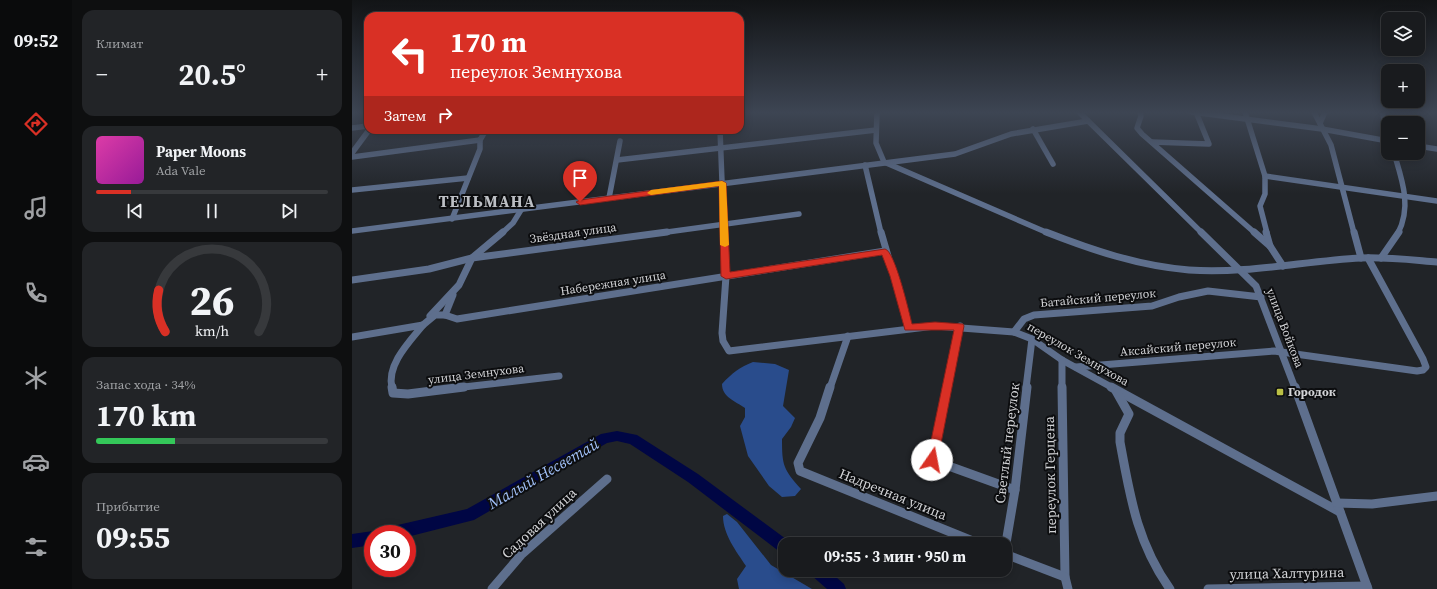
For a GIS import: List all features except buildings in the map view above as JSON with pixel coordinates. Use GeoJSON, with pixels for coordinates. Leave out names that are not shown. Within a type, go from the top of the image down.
{"type":"FeatureCollection","features":[{"type":"Feature","properties":{"kind":"street"},"geometry":{"type":"LineString","coordinates":[[352,153],[362,139]]}},
{"type":"Feature","properties":{"kind":"street"},"geometry":{"type":"LineString","coordinates":[[721,139],[726,276]]}},
{"type":"Feature","properties":{"kind":"street"},"geometry":{"type":"LineString","coordinates":[[617,160],[794,139]]}},
{"type":"Feature","properties":{"kind":"street"},"geometry":{"type":"LineString","coordinates":[[877,139],[878,149],[884,162],[947,192],[1068,241],[1119,258],[1163,268],[1242,271],[1364,258],[1437,262]]}},
{"type":"Feature","properties":{"kind":"street"},"geometry":{"type":"LineString","coordinates":[[352,231],[955,154],[996,139]]}},
{"type":"Feature","properties":{"kind":"street"},"geometry":{"type":"LineString","coordinates":[[1039,139],[1053,164]]}},
{"type":"Feature","properties":{"kind":"street","name":"улица Войкова"},"geometry":{"type":"LineString","coordinates":[[1107,139],[1256,286],[1282,351],[1296,395],[1339,507],[1367,587]]}},
{"type":"Feature","properties":{"kind":"street"},"geometry":{"type":"LineString","coordinates":[[1149,139],[1158,149],[1270,246],[1283,266]]}},
{"type":"Feature","properties":{"kind":"street"},"geometry":{"type":"LineString","coordinates":[[1152,142],[1209,144],[1207,139]]}},
{"type":"Feature","properties":{"kind":"street"},"geometry":{"type":"LineString","coordinates":[[1254,139],[1265,176],[1265,194],[1260,206],[1270,246]]}},
{"type":"Feature","properties":{"kind":"street"},"geometry":{"type":"LineString","coordinates":[[1328,139],[1344,187],[1364,258]]}},
{"type":"Feature","properties":{"kind":"street"},"geometry":{"type":"LineString","coordinates":[[352,157],[480,140],[480,149],[452,219]]}},
{"type":"Feature","properties":{"kind":"street"},"geometry":{"type":"LineString","coordinates":[[609,198],[620,141]]}},
{"type":"Feature","properties":{"kind":"street"},"geometry":{"type":"LineString","coordinates":[[1425,147],[1437,149]]}},
{"type":"Feature","properties":{"kind":"street"},"geometry":{"type":"LineString","coordinates":[[1381,258],[1396,237],[1406,215],[1406,196],[1396,160]]}},
{"type":"Feature","properties":{"kind":"street"},"geometry":{"type":"LineString","coordinates":[[865,165],[885,251],[895,276],[909,328]]}},
{"type":"Feature","properties":{"kind":"street"},"geometry":{"type":"LineString","coordinates":[[1265,176],[1437,201]]}},
{"type":"Feature","properties":{"kind":"street"},"geometry":{"type":"LineString","coordinates":[[352,190],[468,178]]}},
{"type":"Feature","properties":{"kind":"street"},"geometry":{"type":"LineString","coordinates":[[445,314],[472,258],[513,223],[521,210]]}},
{"type":"Feature","properties":{"kind":"street","name":"Звёздная улица"},"geometry":{"type":"LineString","coordinates":[[352,280],[429,270],[472,258],[799,214]]}},
{"type":"Feature","properties":{"kind":"street","name":"Набережная улица"},"geometry":{"type":"LineString","coordinates":[[430,316],[445,314],[447,317],[457,319],[885,251]]}},
{"type":"Feature","properties":{"kind":"street","name":"Аксайский переулок"},"geometry":{"type":"LineString","coordinates":[[1076,367],[1282,351],[1416,371],[1423,370],[1426,367],[1424,359],[1364,258]]}},
{"type":"Feature","properties":{"kind":"street","name":"переулок Земнухова"},"geometry":{"type":"LineString","coordinates":[[726,276],[722,333],[723,341],[729,351],[935,326],[960,326],[1014,332],[1032,340],[1062,360],[1116,390],[1339,507]]}},
{"type":"Feature","properties":{"kind":"street"},"geometry":{"type":"LineString","coordinates":[[352,337],[423,325],[459,285]]}},
{"type":"Feature","properties":{"kind":"street","name":"Батайский переулок"},"geometry":{"type":"LineString","coordinates":[[1014,332],[1024,319],[1034,315],[1152,306],[1179,296],[1208,291],[1261,296]]}},
{"type":"Feature","properties":{"kind":"street","name":"улица Земнухова"},"geometry":{"type":"LineString","coordinates":[[423,325],[402,352],[397,362],[391,384],[393,393],[396,394],[559,376]]}},
{"type":"Feature","properties":{"kind":"street"},"geometry":{"type":"LineString","coordinates":[[960,326],[932,460],[1015,490]]}},
{"type":"Feature","properties":{"kind":"street","name":"Надречная улица"},"geometry":{"type":"LineString","coordinates":[[848,336],[820,418],[798,463],[798,467],[804,473],[841,489],[962,537]]}},
{"type":"Feature","properties":{"kind":"street","name":"Светлый переулок"},"geometry":{"type":"LineString","coordinates":[[1007,537],[1015,490],[1032,340]]}},
{"type":"Feature","properties":{"kind":"street","name":"переулок Герцена"},"geometry":{"type":"LineString","coordinates":[[1062,360],[1065,577],[1068,589]]}},
{"type":"Feature","properties":{"kind":"street"},"geometry":{"type":"LineString","coordinates":[[1116,390],[1129,414],[1120,433],[1120,442],[1132,506],[1153,566],[1170,589]]}},
{"type":"Feature","properties":{"kind":"street","name":"Садовая улица"},"geometry":{"type":"LineString","coordinates":[[492,589],[521,556],[607,479]]}},
{"type":"Feature","properties":{"kind":"street"},"geometry":{"type":"LineString","coordinates":[[1339,507],[1437,496]]}},
{"type":"Feature","properties":{"kind":"street"},"geometry":{"type":"LineString","coordinates":[[1012,557],[1065,577]]}},
{"type":"Feature","properties":{"kind":"street","name":"улица Халтурина"},"geometry":{"type":"LineString","coordinates":[[1208,589],[1367,587]]}},
{"type":"Feature","properties":{"kind":"shaded area"},"geometry":{"type":"Polygon","coordinates":[[[753,362],[775,364],[789,370],[783,406],[795,418],[791,427],[782,439],[782,448],[783,461],[787,471],[801,489],[795,496],[782,497],[769,486],[748,456],[740,426],[745,417],[745,408],[724,392],[722,384],[740,368],[753,362]]]}},
{"type":"Feature","properties":{"kind":"shaded area"},"geometry":{"type":"Polygon","coordinates":[[[727,514],[737,522],[771,565],[778,569],[778,577],[792,577],[812,589],[739,589],[737,579],[746,566],[728,536],[725,529],[723,516],[727,514]]]}},
{"type":"Feature","properties":{"kind":"waterway","name":"Малый Несветай"},"geometry":{"type":"LineString","coordinates":[[416,528],[469,515],[605,438],[617,436],[633,439],[693,478],[778,542]]}},
{"type":"Feature","properties":{"kind":"waterway","name":"Малый Несветай"},"geometry":{"type":"LineString","coordinates":[[352,541],[364,539]]}},
{"type":"Feature","properties":{"kind":"waterway","name":"Малый Несветай"},"geometry":{"type":"LineString","coordinates":[[824,577],[839,589]]}},
{"type":"Feature","properties":{"kind":"slow traffic"},"geometry":{"type":"LineString","coordinates":[[651,193],[722,183],[725,245]]}},
{"type":"Feature","properties":{"kind":"place","name":"Городок"},"geometry":{"type":"Point","coordinates":[1280,392]}},
{"type":"Feature","properties":{"kind":"district","name":"ТЕЛЬМАНА"},"geometry":{"type":"Point","coordinates":[487,201]}},
{"type":"Feature","properties":{"kind":"route"},"geometry":{"type":"LineString","coordinates":[[580,202],[722,183],[726,276],[885,251],[895,276],[909,328],[960,326],[932,460]]}}]}
